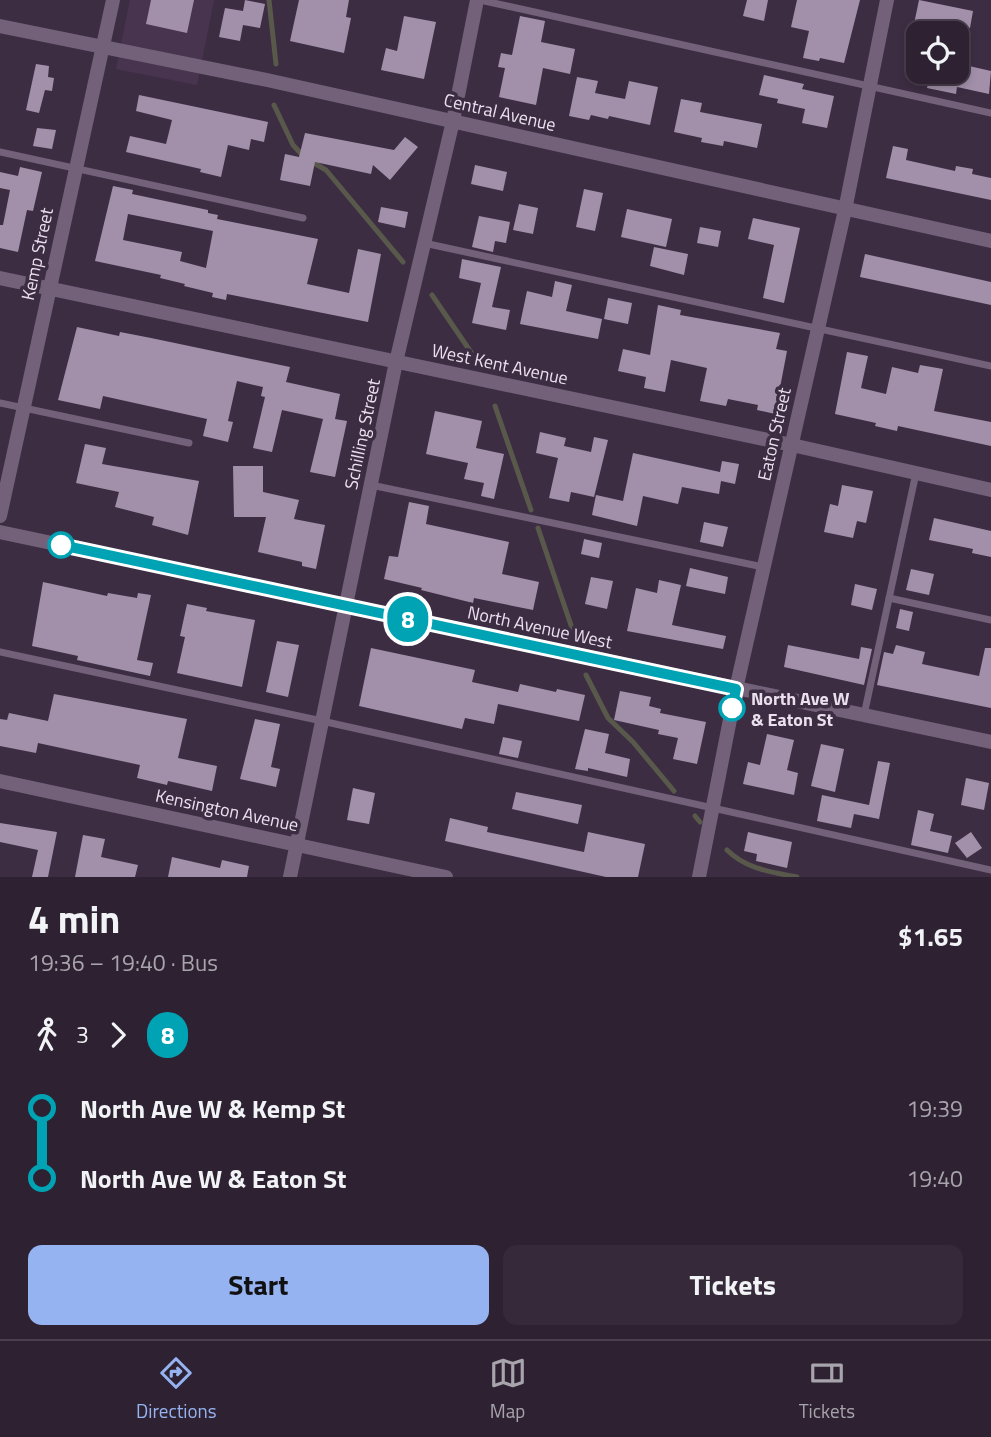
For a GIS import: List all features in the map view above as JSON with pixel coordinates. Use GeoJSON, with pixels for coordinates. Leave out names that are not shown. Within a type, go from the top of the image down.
{"type":"FeatureCollection","features":[{"type":"Feature","properties":{"kind":"street","name":"Kemp Street"},"geometry":{"type":"LineString","coordinates":[[0,516],[113,0]]}},
{"type":"Feature","properties":{"kind":"street","name":"Schilling Street"},"geometry":{"type":"LineString","coordinates":[[290,877],[396,362],[453,121],[478,0]]}},
{"type":"Feature","properties":{"kind":"street","name":"Eaton Street"},"geometry":{"type":"LineString","coordinates":[[699,877],[736,689],[845,210],[887,0]]}},
{"type":"Feature","properties":{"kind":"street","name":"Central Avenue"},"geometry":{"type":"LineString","coordinates":[[0,26],[267,80],[991,241]]}},
{"type":"Feature","properties":{"kind":"street","name":"West Kent Avenue"},"geometry":{"type":"LineString","coordinates":[[0,278],[792,445],[991,490]]}},
{"type":"Feature","properties":{"kind":"street","name":"North Avenue West"},"geometry":{"type":"LineString","coordinates":[[0,532],[991,742]]}},
{"type":"Feature","properties":{"kind":"street","name":"Kensington Avenue"},"geometry":{"type":"LineString","coordinates":[[0,782],[446,877]]}},
{"type":"Feature","properties":{"kind":"lane"},"geometry":{"type":"LineString","coordinates":[[478,0],[991,113]]}},
{"type":"Feature","properties":{"kind":"lane"},"geometry":{"type":"LineString","coordinates":[[0,152],[303,218]]}},
{"type":"Feature","properties":{"kind":"lane"},"geometry":{"type":"LineString","coordinates":[[424,243],[991,366]]}},
{"type":"Feature","properties":{"kind":"lane"},"geometry":{"type":"LineString","coordinates":[[0,403],[189,443]]}},
{"type":"Feature","properties":{"kind":"lane"},"geometry":{"type":"LineString","coordinates":[[864,715],[916,473]]}},
{"type":"Feature","properties":{"kind":"lane"},"geometry":{"type":"LineString","coordinates":[[371,485],[764,567]]}},
{"type":"Feature","properties":{"kind":"lane"},"geometry":{"type":"LineString","coordinates":[[889,598],[991,620]]}},
{"type":"Feature","properties":{"kind":"lane"},"geometry":{"type":"LineString","coordinates":[[0,652],[991,870]]}},
{"type":"Feature","properties":{"kind":"shaded area"},"geometry":{"type":"Polygon","coordinates":[[[130,0],[214,0],[197,85],[116,69],[130,0]]]}},
{"type":"Feature","properties":{"kind":"building"},"geometry":{"type":"Polygon","coordinates":[[[151,0],[194,0],[187,33],[146,24],[151,0]]]}},
{"type":"Feature","properties":{"kind":"building"},"geometry":{"type":"Polygon","coordinates":[[[245,0],[265,4],[260,28],[243,25],[240,41],[219,37],[225,8],[243,11],[245,0]]]}},
{"type":"Feature","properties":{"kind":"building"},"geometry":{"type":"Polygon","coordinates":[[[299,0],[349,0],[346,17],[351,18],[344,53],[290,41],[299,0]]]}},
{"type":"Feature","properties":{"kind":"building"},"geometry":{"type":"Polygon","coordinates":[[[747,0],[768,0],[764,21],[743,16],[747,0]]]}},
{"type":"Feature","properties":{"kind":"building"},"geometry":{"type":"Polygon","coordinates":[[[797,0],[860,0],[844,63],[803,58],[809,31],[791,27],[797,0]]]}},
{"type":"Feature","properties":{"kind":"building"},"geometry":{"type":"Polygon","coordinates":[[[919,0],[973,11],[970,28],[969,21],[915,21],[919,0]]]}},
{"type":"Feature","properties":{"kind":"building"},"geometry":{"type":"Polygon","coordinates":[[[404,16],[436,22],[424,79],[381,70],[386,48],[397,51],[404,16]]]}},
{"type":"Feature","properties":{"kind":"building"},"geometry":{"type":"Polygon","coordinates":[[[520,16],[545,21],[541,42],[575,49],[570,74],[543,68],[536,105],[499,97],[505,68],[498,67],[501,53],[512,55],[520,16]]]}},
{"type":"Feature","properties":{"kind":"building"},"geometry":{"type":"Polygon","coordinates":[[[36,64],[49,66],[48,77],[54,78],[52,91],[45,90],[39,113],[26,110],[36,64]]]}},
{"type":"Feature","properties":{"kind":"building"},"geometry":{"type":"Polygon","coordinates":[[[969,66],[991,71],[989,94],[957,87],[956,94],[927,88],[928,84],[969,84],[969,66]]]}},
{"type":"Feature","properties":{"kind":"building"},"geometry":{"type":"Polygon","coordinates":[[[764,75],[804,84],[802,89],[834,96],[827,128],[802,123],[805,109],[777,103],[778,99],[759,95],[764,75]]]}},
{"type":"Feature","properties":{"kind":"building"},"geometry":{"type":"Polygon","coordinates":[[[577,77],[598,81],[595,93],[625,99],[629,81],[658,87],[650,125],[609,116],[608,119],[591,115],[589,120],[569,116],[577,77]]]}},
{"type":"Feature","properties":{"kind":"building"},"geometry":{"type":"Polygon","coordinates":[[[139,95],[268,122],[264,142],[251,139],[249,150],[228,145],[221,177],[200,172],[201,169],[126,152],[130,136],[166,144],[172,120],[136,111],[139,95]]]}},
{"type":"Feature","properties":{"kind":"building"},"geometry":{"type":"Polygon","coordinates":[[[681,99],[702,103],[700,112],[762,124],[757,148],[724,141],[723,146],[701,142],[702,138],[674,132],[681,99]]]}},
{"type":"Feature","properties":{"kind":"building"},"geometry":{"type":"Polygon","coordinates":[[[37,128],[56,130],[52,149],[33,146],[37,128]]]}},
{"type":"Feature","properties":{"kind":"building"},"geometry":{"type":"Polygon","coordinates":[[[305,133],[394,150],[405,137],[418,147],[390,180],[373,165],[371,174],[315,162],[310,186],[280,180],[285,154],[299,157],[305,133]]]}},
{"type":"Feature","properties":{"kind":"building"},"geometry":{"type":"Polygon","coordinates":[[[893,146],[908,149],[906,160],[955,171],[956,166],[973,169],[972,174],[991,178],[991,200],[886,178],[893,146]]]}},
{"type":"Feature","properties":{"kind":"building"},"geometry":{"type":"Polygon","coordinates":[[[475,165],[507,172],[503,191],[471,184],[475,165]]]}},
{"type":"Feature","properties":{"kind":"building"},"geometry":{"type":"Polygon","coordinates":[[[20,167],[42,172],[33,211],[27,210],[18,252],[0,248],[0,225],[3,225],[10,190],[0,188],[0,172],[18,176],[20,167]]]}},
{"type":"Feature","properties":{"kind":"building"},"geometry":{"type":"Polygon","coordinates":[[[113,186],[133,190],[132,194],[208,210],[208,213],[218,215],[217,219],[318,239],[307,284],[349,293],[358,249],[381,254],[368,322],[227,294],[226,300],[212,297],[213,293],[160,278],[161,275],[95,261],[113,186]],[[128,214],[123,240],[182,252],[180,261],[206,268],[213,231],[128,214]]]}},
{"type":"Feature","properties":{"kind":"building"},"geometry":{"type":"Polygon","coordinates":[[[584,189],[603,193],[595,231],[576,227],[584,189]]]}},
{"type":"Feature","properties":{"kind":"building"},"geometry":{"type":"Polygon","coordinates":[[[519,204],[538,208],[533,234],[513,230],[519,204]]]}},
{"type":"Feature","properties":{"kind":"building"},"geometry":{"type":"Polygon","coordinates":[[[381,207],[408,212],[405,228],[378,222],[381,207]]]}},
{"type":"Feature","properties":{"kind":"building"},"geometry":{"type":"Polygon","coordinates":[[[627,209],[672,219],[666,247],[621,237],[627,209]]]}},
{"type":"Feature","properties":{"kind":"building"},"geometry":{"type":"Polygon","coordinates":[[[479,216],[510,222],[506,243],[495,241],[493,252],[472,247],[479,216]]]}},
{"type":"Feature","properties":{"kind":"building"},"geometry":{"type":"Polygon","coordinates":[[[753,218],[800,228],[784,303],[763,298],[774,245],[748,239],[753,218]]]}},
{"type":"Feature","properties":{"kind":"building"},"geometry":{"type":"Polygon","coordinates":[[[700,227],[721,231],[718,247],[697,243],[700,227]]]}},
{"type":"Feature","properties":{"kind":"building"},"geometry":{"type":"Polygon","coordinates":[[[654,247],[688,254],[684,275],[650,266],[654,247]]]}},
{"type":"Feature","properties":{"kind":"building"},"geometry":{"type":"Polygon","coordinates":[[[865,254],[991,282],[991,305],[860,277],[865,254]]]}},
{"type":"Feature","properties":{"kind":"building"},"geometry":{"type":"Polygon","coordinates":[[[462,259],[501,267],[492,307],[510,310],[506,330],[472,323],[481,283],[459,278],[462,259]]]}},
{"type":"Feature","properties":{"kind":"building"},"geometry":{"type":"Polygon","coordinates":[[[555,281],[572,285],[566,311],[602,319],[598,339],[520,324],[527,291],[552,297],[555,281]]]}},
{"type":"Feature","properties":{"kind":"building"},"geometry":{"type":"Polygon","coordinates":[[[608,298],[632,303],[628,324],[604,319],[608,298]]]}},
{"type":"Feature","properties":{"kind":"building"},"geometry":{"type":"Polygon","coordinates":[[[658,305],[681,310],[680,315],[780,333],[776,349],[787,351],[775,414],[757,410],[758,405],[728,399],[726,406],[700,401],[707,368],[671,360],[665,392],[644,388],[646,377],[618,371],[623,349],[650,355],[658,305]]]}},
{"type":"Feature","properties":{"kind":"building"},"geometry":{"type":"Polygon","coordinates":[[[77,327],[119,336],[120,332],[290,367],[286,382],[340,394],[335,419],[347,421],[335,477],[310,472],[323,419],[282,410],[272,452],[253,448],[265,397],[261,396],[263,387],[237,381],[228,421],[233,422],[228,442],[203,436],[207,419],[103,396],[100,409],[58,400],[77,327]]]}},
{"type":"Feature","properties":{"kind":"building"},"geometry":{"type":"Polygon","coordinates":[[[847,352],[868,356],[861,388],[886,394],[892,367],[918,373],[920,365],[943,369],[934,411],[991,422],[991,446],[898,426],[897,431],[875,426],[876,423],[835,414],[847,352]]]}},
{"type":"Feature","properties":{"kind":"building"},"geometry":{"type":"Polygon","coordinates":[[[435,411],[482,421],[476,448],[504,454],[494,499],[481,496],[484,483],[464,479],[468,463],[426,454],[435,411]]]}},
{"type":"Feature","properties":{"kind":"building"},"geometry":{"type":"Polygon","coordinates":[[[540,432],[566,438],[564,446],[591,452],[594,437],[608,440],[594,497],[571,492],[569,502],[549,498],[558,458],[536,453],[540,432]]]}},
{"type":"Feature","properties":{"kind":"building"},"geometry":{"type":"Polygon","coordinates":[[[85,444],[106,448],[102,464],[199,481],[188,535],[152,525],[154,517],[115,507],[119,492],[76,483],[85,444]]]}},
{"type":"Feature","properties":{"kind":"building"},"geometry":{"type":"Polygon","coordinates":[[[633,453],[720,472],[722,461],[739,464],[735,484],[721,481],[719,494],[682,487],[678,504],[643,496],[637,526],[592,515],[596,495],[623,501],[633,453]]]}},
{"type":"Feature","properties":{"kind":"building"},"geometry":{"type":"Polygon","coordinates":[[[233,466],[263,466],[263,492],[299,500],[294,519],[325,525],[316,569],[302,566],[302,562],[258,552],[266,517],[234,517],[233,466]]]}},
{"type":"Feature","properties":{"kind":"building"},"geometry":{"type":"Polygon","coordinates":[[[842,485],[873,491],[866,523],[857,521],[853,538],[824,532],[830,504],[838,506],[842,485]]]}},
{"type":"Feature","properties":{"kind":"building"},"geometry":{"type":"Polygon","coordinates":[[[409,502],[429,506],[426,524],[509,542],[502,574],[539,582],[533,610],[474,598],[473,603],[384,579],[389,556],[398,557],[409,502]]]}},
{"type":"Feature","properties":{"kind":"building"},"geometry":{"type":"Polygon","coordinates":[[[934,518],[991,531],[991,557],[972,553],[973,549],[929,540],[934,518]]]}},
{"type":"Feature","properties":{"kind":"building"},"geometry":{"type":"Polygon","coordinates":[[[704,522],[728,527],[723,547],[700,542],[704,522]]]}},
{"type":"Feature","properties":{"kind":"building"},"geometry":{"type":"Polygon","coordinates":[[[584,539],[602,543],[599,558],[581,554],[584,539]]]}},
{"type":"Feature","properties":{"kind":"building"},"geometry":{"type":"Polygon","coordinates":[[[690,568],[728,577],[725,594],[686,586],[690,568]]]}},
{"type":"Feature","properties":{"kind":"building"},"geometry":{"type":"Polygon","coordinates":[[[911,569],[934,574],[929,595],[906,590],[911,569]]]}},
{"type":"Feature","properties":{"kind":"building"},"geometry":{"type":"Polygon","coordinates":[[[591,577],[613,581],[607,609],[585,604],[591,577]]]}},
{"type":"Feature","properties":{"kind":"building"},"geometry":{"type":"Polygon","coordinates":[[[659,580],[681,585],[672,625],[726,636],[723,649],[627,631],[636,588],[657,593],[659,580]]]}},
{"type":"Feature","properties":{"kind":"building"},"geometry":{"type":"Polygon","coordinates":[[[43,582],[107,596],[108,593],[137,598],[138,593],[151,595],[137,660],[153,663],[150,676],[77,660],[78,656],[32,646],[43,582]]]}},
{"type":"Feature","properties":{"kind":"building"},"geometry":{"type":"Polygon","coordinates":[[[855,584],[877,589],[872,610],[851,605],[855,584]]]}},
{"type":"Feature","properties":{"kind":"building"},"geometry":{"type":"Polygon","coordinates":[[[187,604],[207,608],[206,611],[255,620],[242,687],[177,673],[185,637],[180,636],[187,604]]]}},
{"type":"Feature","properties":{"kind":"building"},"geometry":{"type":"Polygon","coordinates":[[[900,609],[913,612],[909,631],[896,628],[900,609]]]}},
{"type":"Feature","properties":{"kind":"building"},"geometry":{"type":"Polygon","coordinates":[[[277,641],[299,645],[288,697],[266,692],[277,641]]]}},
{"type":"Feature","properties":{"kind":"building"},"geometry":{"type":"Polygon","coordinates":[[[788,645],[859,659],[861,647],[872,649],[864,685],[784,667],[788,645]]]}},
{"type":"Feature","properties":{"kind":"building"},"geometry":{"type":"Polygon","coordinates":[[[896,645],[925,652],[922,664],[979,676],[985,648],[991,648],[991,708],[877,685],[884,652],[893,654],[896,645]]]}},
{"type":"Feature","properties":{"kind":"building"},"geometry":{"type":"Polygon","coordinates":[[[371,648],[475,670],[472,682],[518,692],[520,684],[585,695],[579,721],[498,704],[494,724],[465,718],[462,729],[359,706],[371,648]]]}},
{"type":"Feature","properties":{"kind":"building"},"geometry":{"type":"Polygon","coordinates":[[[620,691],[651,697],[649,706],[661,709],[660,713],[706,722],[697,764],[673,759],[678,738],[658,734],[659,730],[614,720],[620,691]]]}},
{"type":"Feature","properties":{"kind":"building"},"geometry":{"type":"Polygon","coordinates":[[[54,694],[187,719],[178,758],[217,766],[212,791],[168,781],[167,785],[137,778],[140,765],[38,743],[36,753],[0,746],[0,719],[7,720],[9,713],[48,721],[54,694]]]}},
{"type":"Feature","properties":{"kind":"building"},"geometry":{"type":"Polygon","coordinates":[[[255,719],[280,724],[271,767],[280,769],[276,787],[240,779],[255,719]]]}},
{"type":"Feature","properties":{"kind":"building"},"geometry":{"type":"Polygon","coordinates":[[[585,729],[609,734],[605,753],[630,759],[627,777],[588,768],[588,771],[575,769],[585,729]]]}},
{"type":"Feature","properties":{"kind":"building"},"geometry":{"type":"Polygon","coordinates":[[[767,734],[794,740],[787,770],[798,773],[794,795],[743,784],[748,762],[760,765],[767,734]]]}},
{"type":"Feature","properties":{"kind":"building"},"geometry":{"type":"Polygon","coordinates":[[[503,737],[522,741],[518,758],[499,754],[503,737]]]}},
{"type":"Feature","properties":{"kind":"building"},"geometry":{"type":"Polygon","coordinates":[[[821,744],[844,749],[835,792],[811,786],[821,744]]]}},
{"type":"Feature","properties":{"kind":"building"},"geometry":{"type":"Polygon","coordinates":[[[878,761],[890,763],[879,819],[854,814],[851,828],[817,821],[822,795],[869,805],[878,761]]]}},
{"type":"Feature","properties":{"kind":"building"},"geometry":{"type":"Polygon","coordinates":[[[966,778],[989,783],[984,810],[961,805],[966,778]]]}},
{"type":"Feature","properties":{"kind":"building"},"geometry":{"type":"Polygon","coordinates":[[[353,788],[375,793],[369,824],[347,820],[353,788]]]}},
{"type":"Feature","properties":{"kind":"building"},"geometry":{"type":"Polygon","coordinates":[[[516,792],[582,805],[578,824],[512,809],[516,792]]]}},
{"type":"Feature","properties":{"kind":"building"},"geometry":{"type":"Polygon","coordinates":[[[918,810],[934,814],[930,831],[952,836],[948,853],[911,845],[918,810]]]}},
{"type":"Feature","properties":{"kind":"building"},"geometry":{"type":"Polygon","coordinates":[[[450,818],[488,827],[487,832],[584,852],[588,832],[645,844],[638,877],[606,877],[445,841],[450,818]]]}},
{"type":"Feature","properties":{"kind":"building"},"geometry":{"type":"Polygon","coordinates":[[[0,823],[57,832],[48,877],[32,877],[38,850],[0,842],[0,823]]]}},
{"type":"Feature","properties":{"kind":"building"},"geometry":{"type":"Polygon","coordinates":[[[748,832],[792,842],[787,868],[756,861],[757,854],[744,851],[748,832]]]}},
{"type":"Feature","properties":{"kind":"building"},"geometry":{"type":"Polygon","coordinates":[[[971,832],[982,848],[967,858],[955,843],[971,832]]]}},
{"type":"Feature","properties":{"kind":"building"},"geometry":{"type":"Polygon","coordinates":[[[83,835],[105,839],[101,857],[138,865],[135,877],[75,877],[83,835]]]}},
{"type":"Feature","properties":{"kind":"building"},"geometry":{"type":"Polygon","coordinates":[[[172,857],[220,868],[222,860],[249,866],[247,877],[168,877],[172,857]]]}},
{"type":"Feature","properties":{"kind":"waterway"},"geometry":{"type":"LineString","coordinates":[[269,0],[276,64]]}},
{"type":"Feature","properties":{"kind":"waterway"},"geometry":{"type":"LineString","coordinates":[[274,105],[293,145],[305,158],[326,170],[403,262]]}},
{"type":"Feature","properties":{"kind":"waterway"},"geometry":{"type":"LineString","coordinates":[[432,295],[479,364]]}},
{"type":"Feature","properties":{"kind":"waterway"},"geometry":{"type":"LineString","coordinates":[[495,406],[531,510]]}},
{"type":"Feature","properties":{"kind":"waterway"},"geometry":{"type":"LineString","coordinates":[[538,528],[575,637]]}},
{"type":"Feature","properties":{"kind":"waterway"},"geometry":{"type":"LineString","coordinates":[[586,675],[608,718],[633,742],[674,791]]}},
{"type":"Feature","properties":{"kind":"waterway"},"geometry":{"type":"LineString","coordinates":[[695,816],[700,822]]}},
{"type":"Feature","properties":{"kind":"waterway"},"geometry":{"type":"LineString","coordinates":[[727,850],[751,866],[797,877]]}},
{"type":"Feature","properties":{"kind":"bus line","name":"8"},"geometry":{"type":"LineString","coordinates":[[61,545],[736,689],[732,708]]}},
{"type":"Feature","properties":{"kind":"place","name":"North Ave W & Eaton St"},"geometry":{"type":"Point","coordinates":[732,708]}}]}
